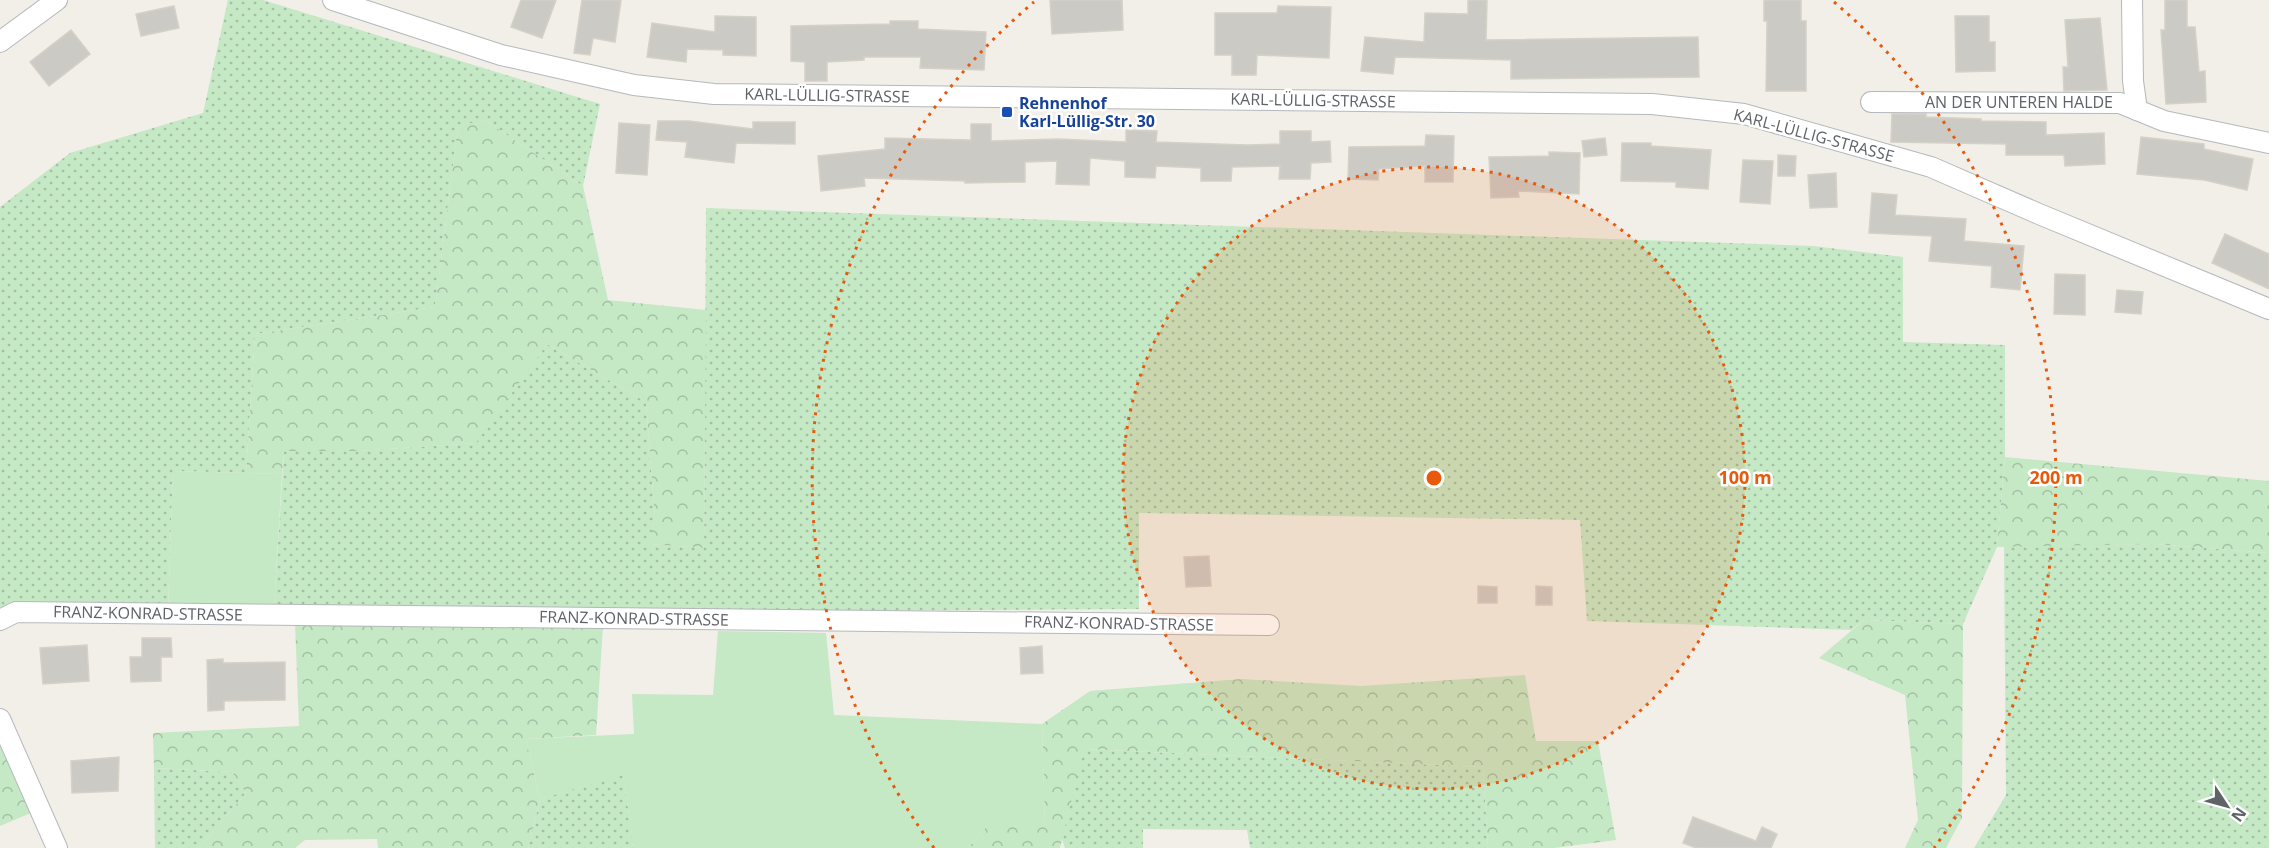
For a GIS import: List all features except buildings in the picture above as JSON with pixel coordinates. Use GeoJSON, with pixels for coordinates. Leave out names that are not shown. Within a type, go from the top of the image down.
{"type":"FeatureCollection","features":[{"type":"Feature","properties":{"kind":"street"},"geometry":{"type":"LineString","coordinates":[[0,42],[57,0]]}},
{"type":"Feature","properties":{"kind":"street","name":"KARL-LÜLLIG-STRASSE"},"geometry":{"type":"LineString","coordinates":[[333,0],[501,55],[634,85],[714,94],[1652,104],[1744,114],[1931,167],[2269,309]]}},
{"type":"Feature","properties":{"kind":"street"},"geometry":{"type":"LineString","coordinates":[[2132,0],[2133,81],[2137,110]]}},
{"type":"Feature","properties":{"kind":"street","name":"AN DER UNTEREN HALDE"},"geometry":{"type":"LineString","coordinates":[[1871,102],[2120,103],[2164,121],[2269,142]]}},
{"type":"Feature","properties":{"kind":"street","name":"FRANZ-KONRAD-STRASSE"},"geometry":{"type":"LineString","coordinates":[[0,620],[16,612],[28,612],[1269,625]]}},
{"type":"Feature","properties":{"kind":"street"},"geometry":{"type":"LineString","coordinates":[[0,719],[57,848]]}},
{"type":"Feature","properties":{"kind":"green space"},"geometry":{"type":"Polygon","coordinates":[[[228,0],[263,0],[600,104],[583,186],[486,121],[458,126],[435,307],[255,334],[246,473],[173,471],[168,609],[0,615],[0,207],[70,153],[203,113],[228,0]]]}},
{"type":"Feature","properties":{"kind":"green space"},"geometry":{"type":"Polygon","coordinates":[[[486,121],[583,186],[608,300],[706,310],[704,548],[648,544],[655,518],[646,402],[547,344],[476,443],[358,451],[284,451],[282,474],[246,473],[255,334],[435,307],[458,125],[486,121]]]}},
{"type":"Feature","properties":{"kind":"green space"},"geometry":{"type":"Polygon","coordinates":[[[706,208],[1813,246],[1903,257],[1903,342],[2005,345],[2005,457],[1997,547],[1963,624],[1864,620],[1851,630],[1587,621],[1580,520],[1139,513],[1139,609],[703,612],[274,607],[284,451],[358,451],[475,443],[547,344],[646,402],[655,518],[649,544],[704,548],[706,208]]]}},
{"type":"Feature","properties":{"kind":"green space"},"geometry":{"type":"Polygon","coordinates":[[[2005,457],[2269,481],[2269,553],[2156,544],[1997,547],[2005,457]]]}},
{"type":"Feature","properties":{"kind":"green space"},"geometry":{"type":"Polygon","coordinates":[[[173,471],[282,474],[274,607],[168,609],[173,471]]]}},
{"type":"Feature","properties":{"kind":"green space"},"geometry":{"type":"Polygon","coordinates":[[[2156,544],[2269,553],[2269,848],[1974,848],[2006,795],[2004,546],[2156,544]]]}},
{"type":"Feature","properties":{"kind":"green space"},"geometry":{"type":"Polygon","coordinates":[[[1864,620],[1963,624],[1962,818],[1946,848],[1905,848],[1918,820],[1905,695],[1819,658],[1864,620]]]}},
{"type":"Feature","properties":{"kind":"green space"},"geometry":{"type":"Polygon","coordinates":[[[295,622],[603,626],[596,735],[526,739],[540,799],[528,848],[378,848],[377,839],[305,840],[295,848],[199,848],[246,793],[232,772],[154,768],[153,733],[299,726],[295,622]]]}},
{"type":"Feature","properties":{"kind":"green space"},"geometry":{"type":"Polygon","coordinates":[[[718,631],[826,633],[834,715],[1042,724],[1045,827],[986,827],[968,848],[634,848],[623,775],[540,799],[526,739],[634,734],[632,694],[713,695],[718,631]]]}},
{"type":"Feature","properties":{"kind":"green space"},"geometry":{"type":"Polygon","coordinates":[[[1525,675],[1536,741],[1598,741],[1616,840],[1554,848],[1488,848],[1483,767],[1084,749],[1060,848],[968,848],[986,827],[1045,827],[1042,724],[1090,691],[1241,679],[1361,686],[1525,675]]]}},
{"type":"Feature","properties":{"kind":"green space"},"geometry":{"type":"Polygon","coordinates":[[[0,746],[31,813],[0,826],[0,746]]]}},
{"type":"Feature","properties":{"kind":"green space"},"geometry":{"type":"Polygon","coordinates":[[[1083,749],[1483,767],[1488,848],[1250,848],[1247,830],[1143,829],[1143,848],[1065,848],[1061,837],[1083,749]]]}},
{"type":"Feature","properties":{"kind":"green space"},"geometry":{"type":"Polygon","coordinates":[[[154,768],[232,772],[246,793],[199,848],[155,848],[154,768]]]}},
{"type":"Feature","properties":{"kind":"green space"},"geometry":{"type":"Polygon","coordinates":[[[623,774],[634,848],[528,848],[540,799],[623,774]]]}},
{"type":"Feature","properties":{"kind":"place","name":"Rehnenhof Karl-Lüllig-Str. 30"},"geometry":{"type":"Point","coordinates":[1007,112]}}]}
